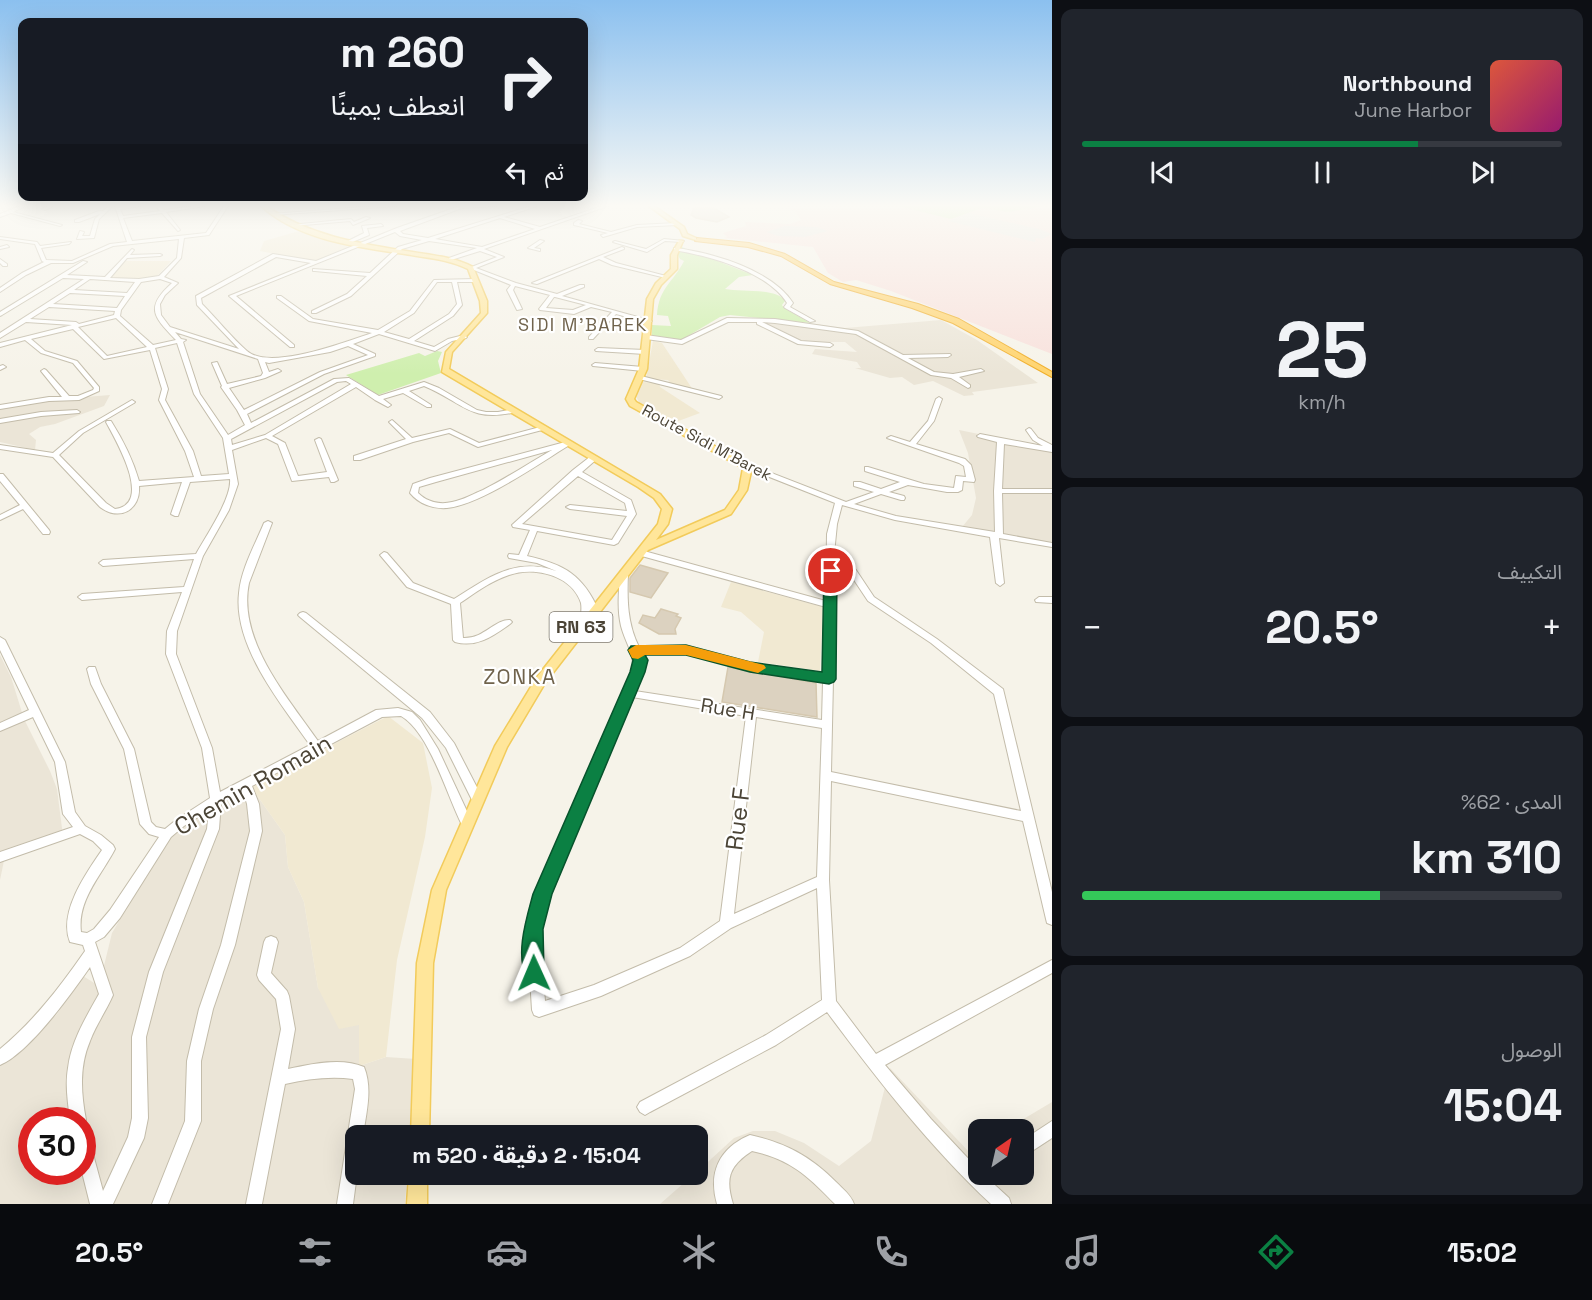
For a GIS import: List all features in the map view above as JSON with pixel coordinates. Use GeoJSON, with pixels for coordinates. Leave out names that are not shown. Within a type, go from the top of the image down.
{"type":"FeatureCollection","features":[{"type":"Feature","properties":{"kind":"highway"},"geometry":{"type":"LineString","coordinates":[[792,262],[812,277],[832,286],[941,318],[1052,380]]}},
{"type":"Feature","properties":{"kind":"highway"},"geometry":{"type":"LineString","coordinates":[[796,262],[832,283],[915,306],[966,325],[1052,375]]}},
{"type":"Feature","properties":{"kind":"main road"},"geometry":{"type":"LineString","coordinates":[[457,262],[472,274]]}},
{"type":"Feature","properties":{"kind":"main road","name":"Route Sidi M'Barek"},"geometry":{"type":"LineString","coordinates":[[676,262],[674,269],[664,277],[651,299],[643,369],[641,378],[630,394],[633,404],[748,467]]}},
{"type":"Feature","properties":{"kind":"main road","name":"RN 63"},"geometry":{"type":"LineString","coordinates":[[421,1125],[424,1058],[423,1017],[430,929],[439,890],[466,822],[501,746],[541,680],[663,524],[667,509],[657,496],[641,485],[445,370],[449,352],[479,321],[485,307],[472,274]]}},
{"type":"Feature","properties":{"kind":"main road"},"geometry":{"type":"LineString","coordinates":[[643,550],[728,512],[743,490],[748,467]]}},
{"type":"Feature","properties":{"kind":"main road"},"geometry":{"type":"LineString","coordinates":[[417,1204],[418,1185]]}},
{"type":"Feature","properties":{"kind":"street"},"geometry":{"type":"LineString","coordinates":[[0,290],[24,274],[49,262]]}},
{"type":"Feature","properties":{"kind":"street"},"geometry":{"type":"LineString","coordinates":[[0,314],[84,262]]}},
{"type":"Feature","properties":{"kind":"street"},"geometry":{"type":"LineString","coordinates":[[106,279],[121,262]]}},
{"type":"Feature","properties":{"kind":"street"},"geometry":{"type":"LineString","coordinates":[[161,277],[175,262]]}},
{"type":"Feature","properties":{"kind":"street"},"geometry":{"type":"LineString","coordinates":[[246,353],[200,304],[198,297],[262,262]]}},
{"type":"Feature","properties":{"kind":"street"},"geometry":{"type":"LineString","coordinates":[[292,346],[232,296],[316,262]]}},
{"type":"Feature","properties":{"kind":"street"},"geometry":{"type":"LineString","coordinates":[[314,312],[349,295],[384,262]]}},
{"type":"Feature","properties":{"kind":"street"},"geometry":{"type":"LineString","coordinates":[[168,328],[261,359],[282,360],[349,344],[379,332],[412,312],[436,280],[454,281],[493,262]]}},
{"type":"Feature","properties":{"kind":"street"},"geometry":{"type":"LineString","coordinates":[[535,283],[585,262]]}},
{"type":"Feature","properties":{"kind":"street"},"geometry":{"type":"LineString","coordinates":[[610,262],[664,277]]}},
{"type":"Feature","properties":{"kind":"street"},"geometry":{"type":"LineString","coordinates":[[722,262],[765,280],[788,296],[790,303],[787,307],[812,321]]}},
{"type":"Feature","properties":{"kind":"street"},"geometry":{"type":"LineString","coordinates":[[315,270],[371,275]]}},
{"type":"Feature","properties":{"kind":"street"},"geometry":{"type":"LineString","coordinates":[[472,274],[649,321]]}},
{"type":"Feature","properties":{"kind":"street"},"geometry":{"type":"LineString","coordinates":[[60,276],[175,283]]}},
{"type":"Feature","properties":{"kind":"street"},"geometry":{"type":"LineString","coordinates":[[0,345],[74,327],[118,313],[139,281],[161,277],[175,283]]}},
{"type":"Feature","properties":{"kind":"street"},"geometry":{"type":"LineString","coordinates":[[0,336],[89,278]]}},
{"type":"Feature","properties":{"kind":"street"},"geometry":{"type":"LineString","coordinates":[[410,341],[451,315],[460,304],[454,281]]}},
{"type":"Feature","properties":{"kind":"street"},"geometry":{"type":"LineString","coordinates":[[105,1204],[136,1138],[140,1118],[139,1037],[156,972],[213,829],[216,800],[207,748],[171,654],[172,631],[200,556],[225,510],[234,484],[228,443],[197,394],[179,340],[160,319],[156,308],[159,299],[175,283]]}},
{"type":"Feature","properties":{"kind":"street"},"geometry":{"type":"LineString","coordinates":[[514,284],[510,290],[519,309]]}},
{"type":"Feature","properties":{"kind":"street"},"geometry":{"type":"LineString","coordinates":[[582,286],[555,295],[543,309],[574,312],[591,305]]}},
{"type":"Feature","properties":{"kind":"street"},"geometry":{"type":"LineString","coordinates":[[69,291],[128,295]]}},
{"type":"Feature","properties":{"kind":"street"},"geometry":{"type":"LineString","coordinates":[[279,297],[311,320],[379,332],[435,349],[450,340],[464,337]]}},
{"type":"Feature","properties":{"kind":"street"},"geometry":{"type":"LineString","coordinates":[[47,305],[118,313],[152,348],[165,389],[162,400],[189,451],[198,479]]}},
{"type":"Feature","properties":{"kind":"street"},"geometry":{"type":"LineString","coordinates":[[591,338],[615,312]]}},
{"type":"Feature","properties":{"kind":"street"},"geometry":{"type":"LineString","coordinates":[[24,320],[85,324]]}},
{"type":"Feature","properties":{"kind":"street"},"geometry":{"type":"LineString","coordinates":[[646,338],[682,342],[723,321],[756,321],[848,330],[933,374],[953,376],[981,371]]}},
{"type":"Feature","properties":{"kind":"street"},"geometry":{"type":"LineString","coordinates":[[756,321],[800,344],[830,345]]}},
{"type":"Feature","properties":{"kind":"street"},"geometry":{"type":"LineString","coordinates":[[74,327],[106,358],[194,337]]}},
{"type":"Feature","properties":{"kind":"street"},"geometry":{"type":"LineString","coordinates":[[0,403],[86,397],[96,391],[97,387],[75,362],[43,352],[27,339]]}},
{"type":"Feature","properties":{"kind":"street"},"geometry":{"type":"LineString","coordinates":[[244,412],[321,373],[373,355],[349,344]]}},
{"type":"Feature","properties":{"kind":"street"},"geometry":{"type":"LineString","coordinates":[[598,350],[645,352]]}},
{"type":"Feature","properties":{"kind":"street"},"geometry":{"type":"LineString","coordinates":[[900,356],[948,355]]}},
{"type":"Feature","properties":{"kind":"street"},"geometry":{"type":"LineString","coordinates":[[261,359],[266,369],[263,377]]}},
{"type":"Feature","properties":{"kind":"street"},"geometry":{"type":"LineString","coordinates":[[215,363],[224,387],[244,412],[249,426]]}},
{"type":"Feature","properties":{"kind":"street"},"geometry":{"type":"LineString","coordinates":[[595,365],[643,369]]}},
{"type":"Feature","properties":{"kind":"street"},"geometry":{"type":"LineString","coordinates":[[44,371],[67,398]]}},
{"type":"Feature","properties":{"kind":"street"},"geometry":{"type":"LineString","coordinates":[[224,387],[278,371]]}},
{"type":"Feature","properties":{"kind":"street"},"geometry":{"type":"LineString","coordinates":[[953,376],[968,386]]}},
{"type":"Feature","properties":{"kind":"street"},"geometry":{"type":"LineString","coordinates":[[641,378],[719,397]]}},
{"type":"Feature","properties":{"kind":"street"},"geometry":{"type":"LineString","coordinates":[[228,443],[249,426],[336,380],[347,379],[388,405]]}},
{"type":"Feature","properties":{"kind":"street"},"geometry":{"type":"LineString","coordinates":[[377,399],[424,384],[475,412],[494,416],[514,411]]}},
{"type":"Feature","properties":{"kind":"street"},"geometry":{"type":"LineString","coordinates":[[228,443],[267,436],[355,385]]}},
{"type":"Feature","properties":{"kind":"street"},"geometry":{"type":"LineString","coordinates":[[403,390],[429,406]]}},
{"type":"Feature","properties":{"kind":"street"},"geometry":{"type":"LineString","coordinates":[[912,444],[931,421],[939,399]]}},
{"type":"Feature","properties":{"kind":"street"},"geometry":{"type":"LineString","coordinates":[[55,455],[81,432],[132,402]]}},
{"type":"Feature","properties":{"kind":"street"},"geometry":{"type":"LineString","coordinates":[[0,421],[41,414],[77,412]]}},
{"type":"Feature","properties":{"kind":"street"},"geometry":{"type":"LineString","coordinates":[[0,447],[55,455],[110,512],[126,509],[133,502],[136,484],[134,470],[109,422]]}},
{"type":"Feature","properties":{"kind":"street"},"geometry":{"type":"LineString","coordinates":[[392,422],[411,440]]}},
{"type":"Feature","properties":{"kind":"street"},"geometry":{"type":"LineString","coordinates":[[357,458],[411,440],[450,431],[478,446],[544,428]]}},
{"type":"Feature","properties":{"kind":"street"},"geometry":{"type":"LineString","coordinates":[[1029,430],[1035,439],[1052,449]]}},
{"type":"Feature","properties":{"kind":"street"},"geometry":{"type":"LineString","coordinates":[[267,436],[281,443],[296,479],[332,477],[319,440]]}},
{"type":"Feature","properties":{"kind":"street"},"geometry":{"type":"LineString","coordinates":[[980,436],[1052,449]]}},
{"type":"Feature","properties":{"kind":"street"},"geometry":{"type":"LineString","coordinates":[[868,468],[908,482],[954,490],[959,488],[959,478],[971,480],[965,463],[891,438]]}},
{"type":"Feature","properties":{"kind":"street"},"geometry":{"type":"LineString","coordinates":[[1000,583],[997,535],[1001,441]]}},
{"type":"Feature","properties":{"kind":"street"},"geometry":{"type":"LineString","coordinates":[[569,443],[461,502],[432,504],[419,499],[414,493],[416,486],[433,480],[569,443]]}},
{"type":"Feature","properties":{"kind":"street"},"geometry":{"type":"LineString","coordinates":[[594,458],[516,525],[614,543],[632,514]]}},
{"type":"Feature","properties":{"kind":"street","name":"Route Sidi M'Barek"},"geometry":{"type":"LineString","coordinates":[[748,467],[843,503],[910,522],[1052,545]]}},
{"type":"Feature","properties":{"kind":"street"},"geometry":{"type":"LineString","coordinates":[[576,472],[628,502],[632,514]]}},
{"type":"Feature","properties":{"kind":"street"},"geometry":{"type":"LineString","coordinates":[[0,476],[46,532]]}},
{"type":"Feature","properties":{"kind":"street"},"geometry":{"type":"LineString","coordinates":[[136,484],[233,476]]}},
{"type":"Feature","properties":{"kind":"street"},"geometry":{"type":"LineString","coordinates":[[175,514],[187,479]]}},
{"type":"Feature","properties":{"kind":"street"},"geometry":{"type":"LineString","coordinates":[[908,482],[843,503],[831,523],[828,545],[830,555],[828,776],[823,880],[829,1003],[874,1063],[968,1162]]}},
{"type":"Feature","properties":{"kind":"street"},"geometry":{"type":"LineString","coordinates":[[857,484],[901,498]]}},
{"type":"Feature","properties":{"kind":"street"},"geometry":{"type":"LineString","coordinates":[[998,491],[1052,491]]}},
{"type":"Feature","properties":{"kind":"street"},"geometry":{"type":"LineString","coordinates":[[0,518],[24,506]]}},
{"type":"Feature","properties":{"kind":"street"},"geometry":{"type":"LineString","coordinates":[[570,507],[632,514]]}},
{"type":"Feature","properties":{"kind":"street"},"geometry":{"type":"LineString","coordinates":[[268,523],[243,590],[242,607],[256,653],[316,746]]}},
{"type":"Feature","properties":{"kind":"street"},"geometry":{"type":"LineString","coordinates":[[522,558],[534,530]]}},
{"type":"Feature","properties":{"kind":"street"},"geometry":{"type":"LineString","coordinates":[[643,550],[830,605]]}},
{"type":"Feature","properties":{"kind":"street"},"geometry":{"type":"LineString","coordinates":[[384,555],[410,585],[455,602]]}},
{"type":"Feature","properties":{"kind":"street"},"geometry":{"type":"LineString","coordinates":[[830,555],[853,572],[871,599],[934,641],[996,688],[1052,919]]}},
{"type":"Feature","properties":{"kind":"street"},"geometry":{"type":"LineString","coordinates":[[103,563],[200,556]]}},
{"type":"Feature","properties":{"kind":"street"},"geometry":{"type":"LineString","coordinates":[[512,556],[551,565],[574,578],[588,594],[594,611]]}},
{"type":"Feature","properties":{"kind":"street"},"geometry":{"type":"LineString","coordinates":[[455,602],[500,575],[527,568],[542,569],[569,582],[585,603],[585,622]]}},
{"type":"Feature","properties":{"kind":"street"},"geometry":{"type":"LineString","coordinates":[[624,573],[623,604],[626,628],[640,660],[542,894],[533,929],[539,1010],[596,991],[685,952],[726,924],[823,880]]}},
{"type":"Feature","properties":{"kind":"street"},"geometry":{"type":"LineString","coordinates":[[82,597],[188,589]]}},
{"type":"Feature","properties":{"kind":"street"},"geometry":{"type":"LineString","coordinates":[[1039,600],[1052,600]]}},
{"type":"Feature","properties":{"kind":"street"},"geometry":{"type":"LineString","coordinates":[[455,602],[458,640],[481,639],[507,622]]}},
{"type":"Feature","properties":{"kind":"street"},"geometry":{"type":"LineString","coordinates":[[303,615],[426,715],[450,746],[477,799]]}},
{"type":"Feature","properties":{"kind":"street"},"geometry":{"type":"LineString","coordinates":[[0,640],[60,762],[69,814],[81,829],[97,838],[109,849],[76,907],[73,928],[75,938],[88,939],[91,954],[106,994],[76,1053],[72,1090],[75,1107]]}},
{"type":"Feature","properties":{"kind":"street"},"geometry":{"type":"LineString","coordinates":[[636,650],[686,650],[750,667],[829,679]]}},
{"type":"Feature","properties":{"kind":"street"},"geometry":{"type":"LineString","coordinates":[[92,669],[96,684],[129,749],[146,824],[153,831],[166,834]]}},
{"type":"Feature","properties":{"kind":"street","name":"Rue H"},"geometry":{"type":"LineString","coordinates":[[628,693],[828,725]]}},
{"type":"Feature","properties":{"kind":"street"},"geometry":{"type":"LineString","coordinates":[[0,722],[34,708]]}},
{"type":"Feature","properties":{"kind":"street"},"geometry":{"type":"LineString","coordinates":[[0,727],[34,708]]}},
{"type":"Feature","properties":{"kind":"street","name":"Chemin Romain"},"geometry":{"type":"LineString","coordinates":[[88,939],[99,933],[115,914],[166,834],[216,800],[380,713],[396,712],[407,715],[425,737],[466,822]]}},
{"type":"Feature","properties":{"kind":"street","name":"Rue F"},"geometry":{"type":"LineString","coordinates":[[726,924],[751,713]]}},
{"type":"Feature","properties":{"kind":"street"},"geometry":{"type":"LineString","coordinates":[[828,776],[1029,817]]}},
{"type":"Feature","properties":{"kind":"street"},"geometry":{"type":"LineString","coordinates":[[160,1204],[193,1121],[194,1062],[206,1009],[228,945],[256,831],[253,804],[246,785]]}},
{"type":"Feature","properties":{"kind":"street"},"geometry":{"type":"LineString","coordinates":[[0,857],[81,829]]}},
{"type":"Feature","properties":{"kind":"street"},"geometry":{"type":"LineString","coordinates":[[254,1204],[288,1029],[282,996],[264,975],[271,942]]}},
{"type":"Feature","properties":{"kind":"street"},"geometry":{"type":"LineString","coordinates":[[0,1058],[44,1015],[70,985],[91,954]]}},
{"type":"Feature","properties":{"kind":"street"},"geometry":{"type":"LineString","coordinates":[[874,1063],[1052,966]]}},
{"type":"Feature","properties":{"kind":"street"},"geometry":{"type":"LineString","coordinates":[[645,1107],[771,1040],[829,1003]]}},
{"type":"Feature","properties":{"kind":"street"},"geometry":{"type":"LineString","coordinates":[[280,1078],[307,1071],[344,1069],[359,1072],[362,1089],[345,1204]]}},
{"type":"Feature","properties":{"kind":"street"},"geometry":{"type":"LineString","coordinates":[[1034,1142],[1052,1130]]}},
{"type":"Feature","properties":{"kind":"street"},"geometry":{"type":"LineString","coordinates":[[725,1204],[719,1184],[723,1170],[733,1154],[750,1143],[770,1146],[792,1155],[846,1204]]}},
{"type":"Feature","properties":{"kind":"street"},"geometry":{"type":"LineString","coordinates":[[93,1185],[98,1204]]}},
{"type":"Feature","properties":{"kind":"street"},"geometry":{"type":"LineString","coordinates":[[987,1185],[999,1203]]}},
{"type":"Feature","properties":{"kind":"shaded area"},"geometry":{"type":"Polygon","coordinates":[[[124,262],[170,262],[158,275],[141,280],[110,278],[124,262]]]}},
{"type":"Feature","properties":{"kind":"shaded area"},"geometry":{"type":"Polygon","coordinates":[[[822,262],[1052,262],[1052,354],[891,291],[856,280],[843,282],[828,273],[822,262]]]}},
{"type":"Feature","properties":{"kind":"shaded area"},"geometry":{"type":"Polygon","coordinates":[[[760,317],[845,328],[941,320],[977,340],[1038,383],[972,392],[974,395],[964,396],[933,381],[914,385],[902,377],[890,378],[855,368],[861,368],[857,362],[812,354],[815,349],[857,352],[845,342],[800,342],[758,321],[760,317]]]}},
{"type":"Feature","properties":{"kind":"shaded area"},"geometry":{"type":"Polygon","coordinates":[[[653,341],[662,343],[693,390],[672,385],[668,380],[646,379],[653,341]]]}},
{"type":"Feature","properties":{"kind":"shaded area"},"geometry":{"type":"Polygon","coordinates":[[[642,382],[659,383],[660,387],[700,413],[673,423],[641,406],[636,396],[642,382]]]}},
{"type":"Feature","properties":{"kind":"shaded area"},"geometry":{"type":"Polygon","coordinates":[[[110,395],[104,406],[55,424],[40,427],[29,434],[36,440],[35,450],[0,442],[0,408],[48,400],[110,395]]]}},
{"type":"Feature","properties":{"kind":"shaded area"},"geometry":{"type":"Polygon","coordinates":[[[959,430],[1052,449],[1052,543],[962,527],[972,515],[976,498],[968,453],[959,430]]]}},
{"type":"Feature","properties":{"kind":"shaded area"},"geometry":{"type":"Polygon","coordinates":[[[731,582],[823,607],[820,671],[758,662],[764,632],[741,612],[721,607],[731,582]]]}},
{"type":"Feature","properties":{"kind":"shaded area"},"geometry":{"type":"Polygon","coordinates":[[[0,655],[11,677],[24,719],[57,789],[63,836],[6,851],[0,880],[0,655]]]}},
{"type":"Feature","properties":{"kind":"shaded area"},"geometry":{"type":"Polygon","coordinates":[[[388,716],[423,743],[432,788],[425,837],[397,960],[386,1057],[359,1066],[359,1025],[339,1029],[318,988],[304,902],[288,867],[285,835],[251,787],[388,716]]]}},
{"type":"Feature","properties":{"kind":"shaded area"},"geometry":{"type":"Polygon","coordinates":[[[248,777],[251,787],[285,835],[288,867],[304,902],[318,988],[359,1025],[359,1066],[386,1057],[416,1059],[411,1125],[345,1125],[345,1185],[406,1185],[405,1204],[0,1204],[0,1064],[15,1055],[57,1014],[83,976],[99,986],[112,933],[171,834],[207,810],[227,788],[248,777]]]}},
{"type":"Feature","properties":{"kind":"shaded area"},"geometry":{"type":"Polygon","coordinates":[[[890,1068],[968,1151],[968,1185],[1034,1185],[1034,1119],[1024,1119],[1052,1102],[1052,1204],[660,1204],[682,1185],[708,1185],[708,1162],[734,1138],[753,1131],[775,1131],[804,1143],[839,1166],[871,1141],[890,1068]]]}},
{"type":"Feature","properties":{"kind":"green space"},"geometry":{"type":"Polygon","coordinates":[[[683,262],[721,262],[753,275],[739,277],[725,289],[775,294],[785,301],[782,305],[784,308],[810,323],[730,315],[720,317],[681,340],[652,337],[652,325],[671,326],[668,316],[657,315],[658,306],[664,291],[683,262]]]}},
{"type":"Feature","properties":{"kind":"green space"},"geometry":{"type":"Polygon","coordinates":[[[437,351],[442,352],[438,361],[441,373],[378,395],[346,375],[419,353],[425,356],[437,351]]]}},
{"type":"Feature","properties":{"kind":"building"},"geometry":{"type":"Polygon","coordinates":[[[640,565],[668,573],[651,598],[630,592],[630,578],[640,565]]]}},
{"type":"Feature","properties":{"kind":"building"},"geometry":{"type":"Polygon","coordinates":[[[661,609],[678,614],[676,616],[681,618],[675,629],[676,634],[659,634],[639,623],[643,615],[655,618],[661,609]]]}},
{"type":"Feature","properties":{"kind":"building"},"geometry":{"type":"Polygon","coordinates":[[[728,667],[816,683],[817,717],[722,702],[728,667]]]}},
{"type":"Feature","properties":{"kind":"slow traffic"},"geometry":{"type":"LineString","coordinates":[[638,654],[636,650],[686,650],[758,668]]}},
{"type":"Feature","properties":{"kind":"district","name":"SIDI M'BAREK"},"geometry":{"type":"Point","coordinates":[583,325]}},
{"type":"Feature","properties":{"kind":"district","name":"ZONKA"},"geometry":{"type":"Point","coordinates":[520,677]}},
{"type":"Feature","properties":{"kind":"route"},"geometry":{"type":"LineString","coordinates":[[534,973],[533,929],[542,894],[638,672],[640,660],[636,650],[686,650],[750,667],[829,679],[831,571]]}}]}
